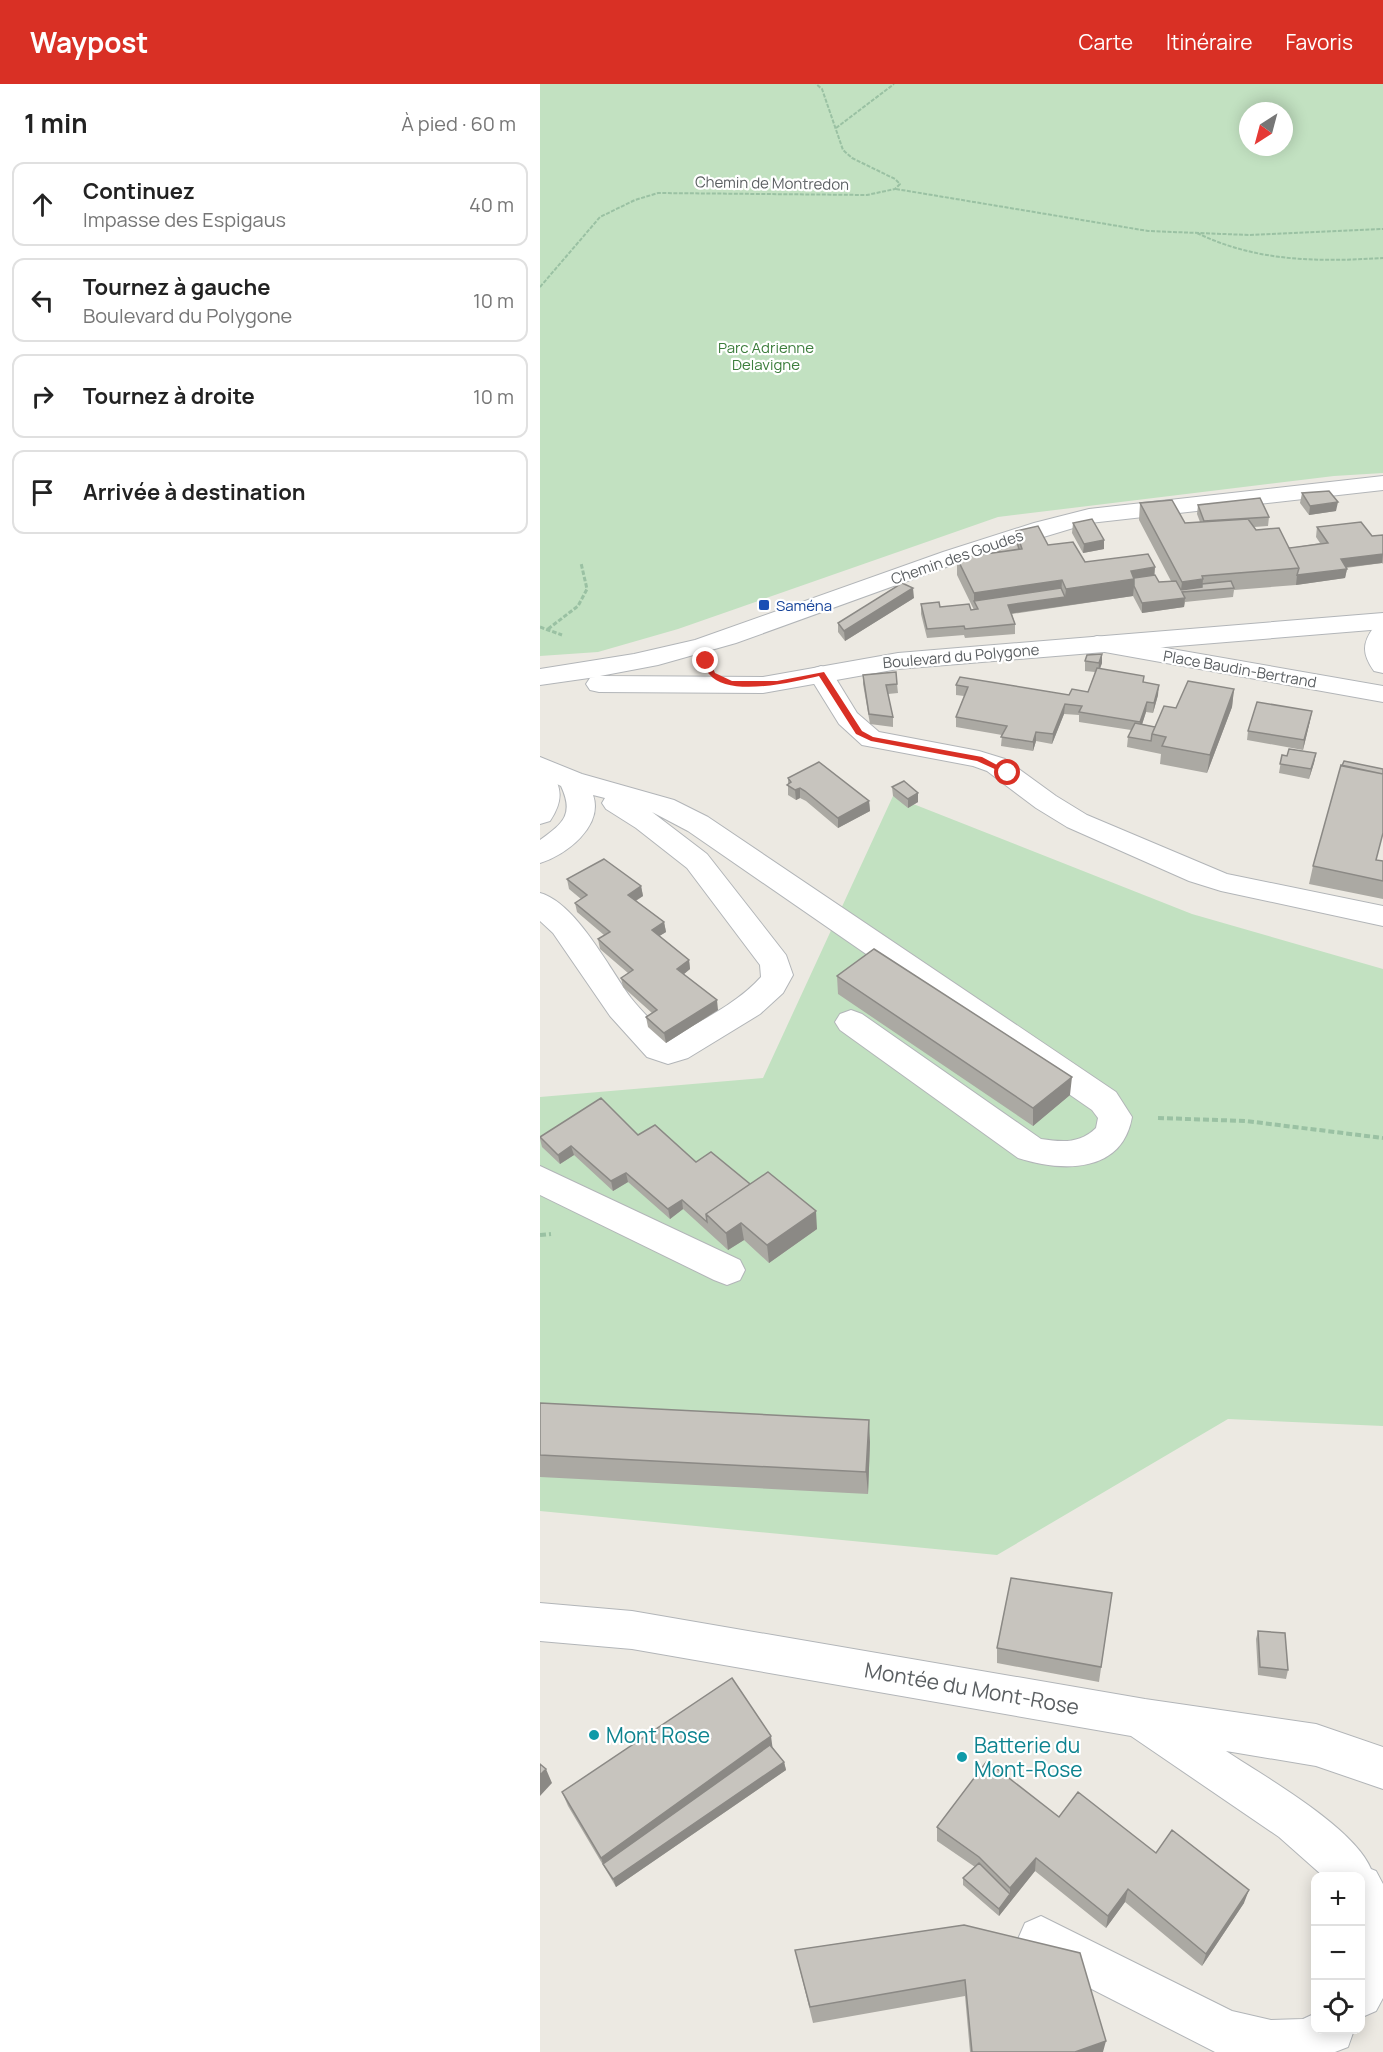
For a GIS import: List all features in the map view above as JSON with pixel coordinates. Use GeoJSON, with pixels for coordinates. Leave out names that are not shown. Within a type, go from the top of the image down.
{"type":"FeatureCollection","features":[{"type":"Feature","properties":{"kind":"street","name":"Chemin des Goudes"},"geometry":{"type":"LineString","coordinates":[[540,677],[634,663],[727,638],[1059,523],[1105,513],[1383,483]]}},
{"type":"Feature","properties":{"kind":"street","name":"Boulevard du Polygone"},"geometry":{"type":"LineString","coordinates":[[540,685],[777,683],[898,661],[1383,621]]}},
{"type":"Feature","properties":{"kind":"street"},"geometry":{"type":"LineString","coordinates":[[1383,632],[1377,641],[1376,655],[1383,665]]}},
{"type":"Feature","properties":{"kind":"street"},"geometry":{"type":"LineString","coordinates":[[727,638],[713,650],[706,661],[712,674],[730,683]]}},
{"type":"Feature","properties":{"kind":"street","name":"Place Baudin-Bertrand"},"geometry":{"type":"LineString","coordinates":[[1097,644],[1383,694]]}},
{"type":"Feature","properties":{"kind":"street"},"geometry":{"type":"LineString","coordinates":[[540,766],[625,807],[697,861],[770,955],[775,963],[777,978],[758,1000],[676,1050],[668,1052],[659,1049],[621,1008],[564,926],[540,903]]}},
{"type":"Feature","properties":{"kind":"street"},"geometry":{"type":"LineString","coordinates":[[540,854],[572,828],[580,816],[581,800],[572,780]]}},
{"type":"Feature","properties":{"kind":"street"},"geometry":{"type":"LineString","coordinates":[[572,780],[664,806],[698,824],[1104,1101],[1115,1116],[1111,1134],[1094,1148],[1072,1154],[1049,1155],[1030,1149],[851,1022]]}},
{"type":"Feature","properties":{"kind":"street"},"geometry":{"type":"LineString","coordinates":[[540,1179],[727,1270]]}},
{"type":"Feature","properties":{"kind":"lane"},"geometry":{"type":"LineString","coordinates":[[821,674],[851,723],[859,733],[871,739],[979,759],[996,765],[1046,802],[1077,821],[1221,882],[1383,916]]}},
{"type":"Feature","properties":{"kind":"lane"},"geometry":{"type":"LineString","coordinates":[[540,774],[548,789],[548,799],[540,814]]}},
{"type":"Feature","properties":{"kind":"lane","name":"Montée du Mont-Rose"},"geometry":{"type":"LineString","coordinates":[[540,1622],[632,1630],[1139,1717],[1294,1822],[1330,1851],[1348,1872]]}},
{"type":"Feature","properties":{"kind":"lane"},"geometry":{"type":"LineString","coordinates":[[1139,1717],[1316,1746],[1383,1768]]}},
{"type":"Feature","properties":{"kind":"lane"},"geometry":{"type":"LineString","coordinates":[[1365,1894],[1371,1903],[1378,1929],[1371,1977],[1365,1987]]}},
{"type":"Feature","properties":{"kind":"lane"},"geometry":{"type":"LineString","coordinates":[[1041,1939],[1226,2033],[1271,2044],[1304,2042],[1322,2034]]}},
{"type":"Feature","properties":{"kind":"path","name":"Chemin de Montredon"},"geometry":{"type":"LineString","coordinates":[[540,286],[600,217],[627,203],[658,193],[867,195],[896,189],[900,184],[895,179],[867,167],[843,150],[822,90],[816,84]]}},
{"type":"Feature","properties":{"kind":"path"},"geometry":{"type":"LineString","coordinates":[[836,128],[894,84]]}},
{"type":"Feature","properties":{"kind":"path"},"geometry":{"type":"LineString","coordinates":[[896,189],[955,196],[1035,215],[1098,224],[1196,233],[1319,234],[1383,229]]}},
{"type":"Feature","properties":{"kind":"path"},"geometry":{"type":"LineString","coordinates":[[1196,233],[1218,245],[1253,256],[1330,261],[1383,258]]}},
{"type":"Feature","properties":{"kind":"path"},"geometry":{"type":"LineString","coordinates":[[548,629],[578,606],[587,589],[581,562]]}},
{"type":"Feature","properties":{"kind":"path"},"geometry":{"type":"LineString","coordinates":[[540,627],[555,632]]}},
{"type":"Feature","properties":{"kind":"path"},"geometry":{"type":"LineString","coordinates":[[1115,1116],[1246,1121],[1383,1138]]}},
{"type":"Feature","properties":{"kind":"green space","name":"Parc Adrienne Delavigne"},"geometry":{"type":"Polygon","coordinates":[[[540,84],[1383,84],[1383,473],[1334,476],[998,517],[678,629],[598,652],[540,656],[540,84]]]}},
{"type":"Feature","properties":{"kind":"green space"},"geometry":{"type":"Polygon","coordinates":[[[893,796],[1192,914],[1383,969],[1383,1426],[1228,1419],[997,1555],[540,1511],[540,1097],[763,1078],[893,796]]]}},
{"type":"Feature","properties":{"kind":"building"},"geometry":{"type":"Polygon","coordinates":[[[1329,491],[1338,502],[1310,506],[1302,493],[1329,491]]]}},
{"type":"Feature","properties":{"kind":"building"},"geometry":{"type":"Polygon","coordinates":[[[1260,498],[1269,517],[1204,521],[1198,505],[1260,498]]]}},
{"type":"Feature","properties":{"kind":"building"},"geometry":{"type":"Polygon","coordinates":[[[1172,500],[1185,523],[1248,519],[1256,530],[1279,528],[1299,568],[1202,576],[1203,579],[1182,582],[1140,503],[1172,500]]]}},
{"type":"Feature","properties":{"kind":"building"},"geometry":{"type":"Polygon","coordinates":[[[1092,519],[1104,540],[1084,544],[1073,523],[1092,519]]]}},
{"type":"Feature","properties":{"kind":"building"},"geometry":{"type":"Polygon","coordinates":[[[1361,522],[1372,536],[1383,535],[1383,554],[1341,559],[1347,569],[1297,575],[1299,568],[1289,548],[1328,543],[1317,527],[1361,522]]]}},
{"type":"Feature","properties":{"kind":"building"},"geometry":{"type":"Polygon","coordinates":[[[1038,526],[1048,545],[1073,542],[1085,562],[1148,554],[1155,567],[1131,571],[1134,579],[1066,589],[1062,580],[974,593],[957,558],[1022,549],[1016,531],[1038,526]]]}},
{"type":"Feature","properties":{"kind":"building"},"geometry":{"type":"Polygon","coordinates":[[[1016,539],[1019,549],[1000,552],[997,545],[1016,539]]]}},
{"type":"Feature","properties":{"kind":"building"},"geometry":{"type":"Polygon","coordinates":[[[1155,575],[1159,582],[1176,581],[1181,590],[1202,587],[1202,584],[1231,581],[1234,588],[1182,592],[1185,598],[1142,603],[1134,586],[1134,578],[1155,575]]]}},
{"type":"Feature","properties":{"kind":"building"},"geometry":{"type":"Polygon","coordinates":[[[902,583],[913,588],[844,631],[838,623],[902,583]]]}},
{"type":"Feature","properties":{"kind":"building"},"geometry":{"type":"Polygon","coordinates":[[[1061,588],[1065,597],[1008,605],[1015,624],[965,629],[964,626],[927,629],[921,604],[939,602],[940,607],[969,604],[971,610],[978,609],[974,601],[1061,588]]]}},
{"type":"Feature","properties":{"kind":"building"},"geometry":{"type":"Polygon","coordinates":[[[1102,654],[1099,663],[1085,661],[1087,655],[1102,654]]]}},
{"type":"Feature","properties":{"kind":"building"},"geometry":{"type":"Polygon","coordinates":[[[1097,668],[1144,676],[1143,682],[1159,685],[1154,703],[1147,702],[1140,722],[1079,712],[1082,706],[1065,704],[1053,734],[1036,732],[1033,742],[1001,737],[1007,726],[956,717],[968,687],[956,685],[960,677],[1069,695],[1072,689],[1088,692],[1097,668]]]}},
{"type":"Feature","properties":{"kind":"building"},"geometry":{"type":"Polygon","coordinates":[[[896,672],[897,684],[886,685],[893,717],[869,714],[863,675],[896,672]]]}},
{"type":"Feature","properties":{"kind":"building"},"geometry":{"type":"Polygon","coordinates":[[[1188,681],[1234,689],[1210,755],[1162,746],[1166,737],[1152,734],[1164,706],[1176,708],[1188,681]]]}},
{"type":"Feature","properties":{"kind":"building"},"geometry":{"type":"Polygon","coordinates":[[[1257,702],[1312,711],[1304,740],[1248,731],[1257,702]]]}},
{"type":"Feature","properties":{"kind":"building"},"geometry":{"type":"Polygon","coordinates":[[[1135,723],[1155,727],[1151,741],[1128,737],[1135,723]]]}},
{"type":"Feature","properties":{"kind":"building"},"geometry":{"type":"Polygon","coordinates":[[[1289,749],[1316,753],[1311,769],[1280,764],[1282,755],[1287,756],[1289,749]]]}},
{"type":"Feature","properties":{"kind":"building"},"geometry":{"type":"Polygon","coordinates":[[[1344,761],[1383,769],[1383,774],[1342,766],[1344,761]]]}},
{"type":"Feature","properties":{"kind":"building"},"geometry":{"type":"Polygon","coordinates":[[[819,762],[869,801],[838,818],[805,791],[800,788],[795,790],[787,785],[791,782],[788,778],[819,762]]]}},
{"type":"Feature","properties":{"kind":"building"},"geometry":{"type":"Polygon","coordinates":[[[1341,765],[1383,774],[1383,833],[1376,860],[1383,861],[1383,881],[1313,866],[1341,765]]]}},
{"type":"Feature","properties":{"kind":"building"},"geometry":{"type":"Polygon","coordinates":[[[904,781],[918,793],[908,799],[892,787],[904,781]]]}},
{"type":"Feature","properties":{"kind":"building"},"geometry":{"type":"Polygon","coordinates":[[[604,859],[641,886],[628,895],[664,922],[652,930],[689,960],[677,969],[717,1000],[664,1033],[646,1017],[657,1010],[621,978],[633,970],[598,939],[610,932],[575,903],[587,895],[567,879],[604,859]]]}},
{"type":"Feature","properties":{"kind":"building"},"geometry":{"type":"Polygon","coordinates":[[[874,949],[1072,1077],[1033,1108],[837,976],[874,949]]]}},
{"type":"Feature","properties":{"kind":"building"},"geometry":{"type":"Polygon","coordinates":[[[601,1098],[638,1135],[655,1125],[696,1162],[711,1152],[750,1184],[706,1214],[707,1222],[682,1200],[668,1209],[626,1173],[611,1181],[571,1146],[558,1155],[540,1137],[601,1098]]]}},
{"type":"Feature","properties":{"kind":"building"},"geometry":{"type":"Polygon","coordinates":[[[768,1172],[816,1211],[767,1245],[741,1223],[726,1233],[706,1214],[768,1172]]]}},
{"type":"Feature","properties":{"kind":"building"},"geometry":{"type":"Polygon","coordinates":[[[540,1403],[869,1420],[866,1472],[540,1455],[540,1403]]]}},
{"type":"Feature","properties":{"kind":"building"},"geometry":{"type":"Polygon","coordinates":[[[1011,1578],[1112,1593],[1101,1667],[997,1648],[1011,1578]]]}},
{"type":"Feature","properties":{"kind":"building"},"geometry":{"type":"Polygon","coordinates":[[[1258,1631],[1285,1633],[1288,1670],[1260,1667],[1258,1631]]]}},
{"type":"Feature","properties":{"kind":"building"},"geometry":{"type":"Polygon","coordinates":[[[732,1678],[771,1736],[601,1858],[562,1792],[732,1678]]]}},
{"type":"Feature","properties":{"kind":"building"},"geometry":{"type":"Polygon","coordinates":[[[770,1745],[784,1762],[613,1879],[603,1864],[770,1745]]]}},
{"type":"Feature","properties":{"kind":"building"},"geometry":{"type":"Polygon","coordinates":[[[987,1761],[1059,1817],[1078,1792],[1156,1853],[1172,1830],[1249,1890],[1206,1954],[1128,1889],[1108,1916],[1036,1858],[1010,1888],[979,1857],[937,1827],[987,1761]]]}},
{"type":"Feature","properties":{"kind":"building"},"geometry":{"type":"Polygon","coordinates":[[[540,1764],[546,1769],[540,1775],[540,1764]]]}},
{"type":"Feature","properties":{"kind":"building"},"geometry":{"type":"Polygon","coordinates":[[[979,1863],[1010,1894],[999,1909],[963,1878],[979,1863]]]}},
{"type":"Feature","properties":{"kind":"building"},"geometry":{"type":"Polygon","coordinates":[[[964,1925],[1080,1953],[1106,2041],[1075,2052],[972,2052],[965,1980],[810,2007],[795,1950],[964,1925]]]}},
{"type":"Feature","properties":{"kind":"place","name":"Saména"},"geometry":{"type":"Point","coordinates":[764,605]}},
{"type":"Feature","properties":{"kind":"place","name":"Mont Rose"},"geometry":{"type":"Point","coordinates":[594,1735]}},
{"type":"Feature","properties":{"kind":"place","name":"Batterie du Mont-Rose"},"geometry":{"type":"Point","coordinates":[962,1757]}},
{"type":"Feature","properties":{"kind":"route"},"geometry":{"type":"LineString","coordinates":[[706,661],[712,674],[730,683],[763,685],[796,681],[821,674],[859,733],[871,739],[979,759],[996,765],[1008,773]]}}]}
